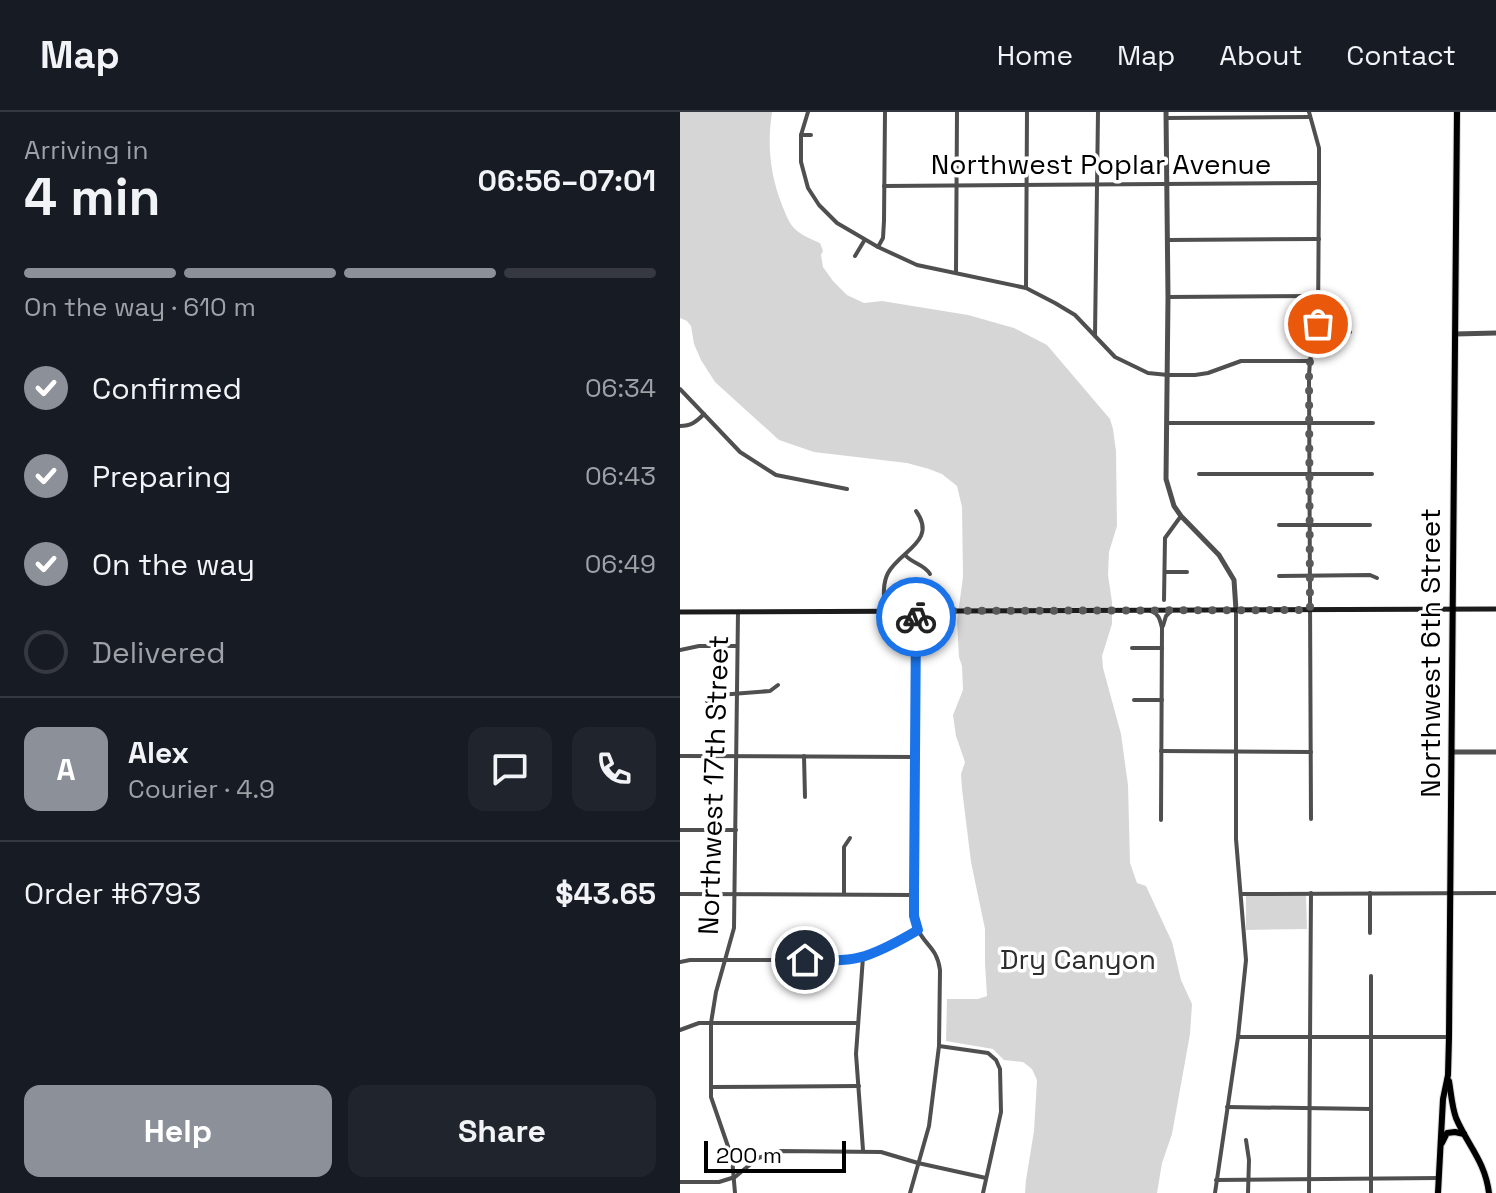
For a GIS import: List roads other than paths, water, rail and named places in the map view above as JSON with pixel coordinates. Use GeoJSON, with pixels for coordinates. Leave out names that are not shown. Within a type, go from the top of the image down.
{"type":"FeatureCollection","features":[{"type":"Feature","properties":{"kind":"main road","name":"Northwest 6th Street"},"geometry":{"type":"LineString","coordinates":[[1438,1193],[1449,1037],[1457,112]]}},
{"type":"Feature","properties":{"kind":"main road"},"geometry":{"type":"LineString","coordinates":[[680,612],[1496,609]]}},
{"type":"Feature","properties":{"kind":"main road"},"geometry":{"type":"LineString","coordinates":[[1448,1075],[1455,1115],[1481,1161],[1489,1193]]}},
{"type":"Feature","properties":{"kind":"main road"},"geometry":{"type":"LineString","coordinates":[[1440,1146],[1447,1133],[1464,1134]]}},
{"type":"Feature","properties":{"kind":"street"},"geometry":{"type":"LineString","coordinates":[[808,112],[801,135],[803,175],[819,205],[837,223],[878,247],[917,265],[1026,288],[1075,315],[1115,357],[1148,373],[1208,373],[1241,361],[1310,361]]}},
{"type":"Feature","properties":{"kind":"street"},"geometry":{"type":"LineString","coordinates":[[878,247],[883,238],[885,112]]}},
{"type":"Feature","properties":{"kind":"street"},"geometry":{"type":"LineString","coordinates":[[956,272],[957,112]]}},
{"type":"Feature","properties":{"kind":"street"},"geometry":{"type":"LineString","coordinates":[[1026,288],[1027,112]]}},
{"type":"Feature","properties":{"kind":"street"},"geometry":{"type":"LineString","coordinates":[[1095,336],[1098,112]]}},
{"type":"Feature","properties":{"kind":"street"},"geometry":{"type":"LineString","coordinates":[[1215,1193],[1246,960],[1236,839],[1236,610],[1234,580],[1219,555],[1174,506],[1166,479],[1166,115],[1310,114],[1319,148],[1317,332],[1310,361],[1309,423],[1311,819]]}},
{"type":"Feature","properties":{"kind":"street"},"geometry":{"type":"LineString","coordinates":[[801,135],[811,135]]}},
{"type":"Feature","properties":{"kind":"street","name":"Northwest Poplar Avenue"},"geometry":{"type":"LineString","coordinates":[[884,186],[1319,183]]}},
{"type":"Feature","properties":{"kind":"street"},"geometry":{"type":"LineString","coordinates":[[1168,240],[1319,239]]}},
{"type":"Feature","properties":{"kind":"street"},"geometry":{"type":"LineString","coordinates":[[855,256],[865,240]]}},
{"type":"Feature","properties":{"kind":"street"},"geometry":{"type":"LineString","coordinates":[[1168,297],[1318,296]]}},
{"type":"Feature","properties":{"kind":"street"},"geometry":{"type":"LineString","coordinates":[[1317,332],[1350,332]]}},
{"type":"Feature","properties":{"kind":"street"},"geometry":{"type":"LineString","coordinates":[[1455,334],[1496,333]]}},
{"type":"Feature","properties":{"kind":"street"},"geometry":{"type":"LineString","coordinates":[[680,389],[740,452],[776,475],[847,489]]}},
{"type":"Feature","properties":{"kind":"street"},"geometry":{"type":"LineString","coordinates":[[680,426],[689,426],[704,414]]}},
{"type":"Feature","properties":{"kind":"street"},"geometry":{"type":"LineString","coordinates":[[1167,423],[1373,423]]}},
{"type":"Feature","properties":{"kind":"street"},"geometry":{"type":"LineString","coordinates":[[1199,474],[1372,474]]}},
{"type":"Feature","properties":{"kind":"street"},"geometry":{"type":"LineString","coordinates":[[885,611],[884,586],[888,574],[895,563],[917,544],[923,531],[923,520],[916,511]]}},
{"type":"Feature","properties":{"kind":"street"},"geometry":{"type":"LineString","coordinates":[[1164,600],[1165,538],[1181,516]]}},
{"type":"Feature","properties":{"kind":"street"},"geometry":{"type":"LineString","coordinates":[[1279,525],[1370,525]]}},
{"type":"Feature","properties":{"kind":"street"},"geometry":{"type":"LineString","coordinates":[[905,555],[926,567],[930,574]]}},
{"type":"Feature","properties":{"kind":"street"},"geometry":{"type":"LineString","coordinates":[[1164,572],[1187,572]]}},
{"type":"Feature","properties":{"kind":"street"},"geometry":{"type":"LineString","coordinates":[[1279,576],[1370,575],[1377,578]]}},
{"type":"Feature","properties":{"kind":"street"},"geometry":{"type":"LineString","coordinates":[[910,1193],[929,1126],[939,1046],[939,960],[918,930],[914,916],[916,611]]}},
{"type":"Feature","properties":{"kind":"street"},"geometry":{"type":"LineString","coordinates":[[1150,611],[1159,617],[1162,628],[1161,820]]}},
{"type":"Feature","properties":{"kind":"street"},"geometry":{"type":"LineString","coordinates":[[1162,628],[1171,611]]}},
{"type":"Feature","properties":{"kind":"street","name":"Northwest 17th Street"},"geometry":{"type":"LineString","coordinates":[[735,1193],[732,1158],[713,1107],[711,1023],[712,1007],[734,928],[738,612]]}},
{"type":"Feature","properties":{"kind":"street"},"geometry":{"type":"LineString","coordinates":[[680,650],[699,646],[738,646]]}},
{"type":"Feature","properties":{"kind":"street"},"geometry":{"type":"LineString","coordinates":[[1132,648],[1162,648]]}},
{"type":"Feature","properties":{"kind":"street"},"geometry":{"type":"LineString","coordinates":[[707,701],[719,695],[770,691],[778,685]]}},
{"type":"Feature","properties":{"kind":"street"},"geometry":{"type":"LineString","coordinates":[[1134,700],[1162,700]]}},
{"type":"Feature","properties":{"kind":"street"},"geometry":{"type":"LineString","coordinates":[[1161,751],[1311,752]]}},
{"type":"Feature","properties":{"kind":"street"},"geometry":{"type":"LineString","coordinates":[[1452,752],[1496,752]]}},
{"type":"Feature","properties":{"kind":"street"},"geometry":{"type":"LineString","coordinates":[[680,756],[915,757]]}},
{"type":"Feature","properties":{"kind":"street"},"geometry":{"type":"LineString","coordinates":[[804,756],[805,797]]}},
{"type":"Feature","properties":{"kind":"street"},"geometry":{"type":"LineString","coordinates":[[680,830],[736,830]]}},
{"type":"Feature","properties":{"kind":"street"},"geometry":{"type":"LineString","coordinates":[[844,894],[844,847],[850,838]]}},
{"type":"Feature","properties":{"kind":"street"},"geometry":{"type":"LineString","coordinates":[[1309,1193],[1311,893]]}},
{"type":"Feature","properties":{"kind":"street"},"geometry":{"type":"LineString","coordinates":[[1370,893],[1370,933]]}},
{"type":"Feature","properties":{"kind":"street"},"geometry":{"type":"LineString","coordinates":[[1241,894],[1496,893]]}},
{"type":"Feature","properties":{"kind":"street"},"geometry":{"type":"LineString","coordinates":[[680,894],[914,895]]}},
{"type":"Feature","properties":{"kind":"street"},"geometry":{"type":"LineString","coordinates":[[680,962],[847,960],[892,945],[918,930]]}},
{"type":"Feature","properties":{"kind":"street"},"geometry":{"type":"LineString","coordinates":[[863,957],[856,1054],[863,1150]]}},
{"type":"Feature","properties":{"kind":"street"},"geometry":{"type":"LineString","coordinates":[[1371,976],[1371,1193]]}},
{"type":"Feature","properties":{"kind":"street"},"geometry":{"type":"LineString","coordinates":[[680,1030],[699,1023],[857,1023]]}},
{"type":"Feature","properties":{"kind":"street"},"geometry":{"type":"LineString","coordinates":[[1238,1037],[1449,1037]]}},
{"type":"Feature","properties":{"kind":"street"},"geometry":{"type":"LineString","coordinates":[[939,1046],[988,1053],[1000,1069],[1001,1112],[983,1193]]}},
{"type":"Feature","properties":{"kind":"street"},"geometry":{"type":"LineString","coordinates":[[711,1087],[859,1086]]}},
{"type":"Feature","properties":{"kind":"street"},"geometry":{"type":"LineString","coordinates":[[1227,1107],[1370,1109]]}},
{"type":"Feature","properties":{"kind":"street"},"geometry":{"type":"LineString","coordinates":[[1246,1140],[1248,1193]]}},
{"type":"Feature","properties":{"kind":"street"},"geometry":{"type":"LineString","coordinates":[[680,1182],[719,1182],[735,1177],[758,1158],[781,1151],[881,1152],[986,1178]]}},
{"type":"Feature","properties":{"kind":"street"},"geometry":{"type":"LineString","coordinates":[[1216,1180],[1439,1178]]}},
{"type":"Feature","properties":{"kind":"park label","name":"Dry Canyon"},"geometry":{"type":"Point","coordinates":[1078,959]}}]}
